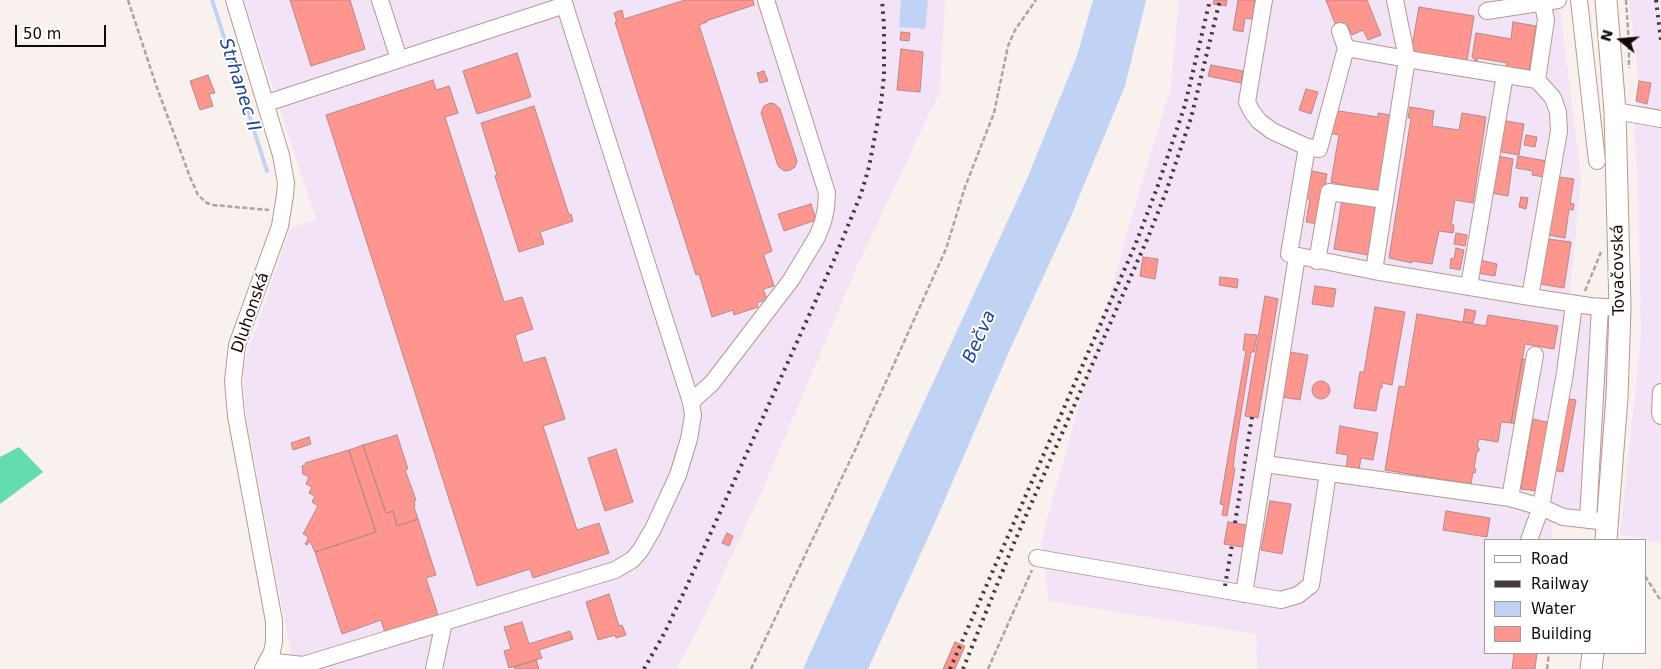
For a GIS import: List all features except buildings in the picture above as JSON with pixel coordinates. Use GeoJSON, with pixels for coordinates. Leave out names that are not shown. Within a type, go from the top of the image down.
{"type":"FeatureCollection","features":[{"type":"Feature","properties":{"kind":"main road","name":"Tovačovská"},"geometry":{"type":"LineString","coordinates":[[1600,527],[1618,397],[1610,308],[1615,111],[1606,0]]}},
{"type":"Feature","properties":{"kind":"main road"},"geometry":{"type":"LineString","coordinates":[[1591,669],[1593,654]]}},
{"type":"Feature","properties":{"kind":"street","name":"Dluhonská"},"geometry":{"type":"LineString","coordinates":[[234,0],[267,103],[284,169],[286,195],[276,241],[237,345],[234,381],[236,416],[274,621],[274,642],[265,665]]}},
{"type":"Feature","properties":{"kind":"street"},"geometry":{"type":"LineString","coordinates":[[380,0],[399,60]]}},
{"type":"Feature","properties":{"kind":"street"},"geometry":{"type":"LineString","coordinates":[[691,402],[712,383],[791,280],[824,222],[827,193],[766,0]]}},
{"type":"Feature","properties":{"kind":"street"},"geometry":{"type":"LineString","coordinates":[[1264,0],[1247,102],[1259,121],[1272,131],[1307,147],[1319,149],[1346,48],[1340,31]]}},
{"type":"Feature","properties":{"kind":"street"},"geometry":{"type":"LineString","coordinates":[[1374,271],[1408,59],[1395,0]]}},
{"type":"Feature","properties":{"kind":"street"},"geometry":{"type":"LineString","coordinates":[[1579,0],[1598,161]]}},
{"type":"Feature","properties":{"kind":"street"},"geometry":{"type":"LineString","coordinates":[[1487,11],[1507,4],[1547,1],[1537,80]]}},
{"type":"Feature","properties":{"kind":"street"},"geometry":{"type":"LineString","coordinates":[[265,665],[303,665],[615,570],[632,560],[640,551],[653,529],[678,474],[689,439],[693,415],[691,402],[564,2],[399,60],[267,103]]}},
{"type":"Feature","properties":{"kind":"street"},"geometry":{"type":"LineString","coordinates":[[1346,48],[1537,80],[1554,98],[1558,112],[1558,131],[1530,297]]}},
{"type":"Feature","properties":{"kind":"street"},"geometry":{"type":"LineString","coordinates":[[1469,286],[1505,75]]}},
{"type":"Feature","properties":{"kind":"street"},"geometry":{"type":"LineString","coordinates":[[1615,111],[1661,119]]}},
{"type":"Feature","properties":{"kind":"street"},"geometry":{"type":"LineString","coordinates":[[1307,147],[1289,254],[1374,271],[1574,304],[1610,308]]}},
{"type":"Feature","properties":{"kind":"street"},"geometry":{"type":"LineString","coordinates":[[1317,261],[1330,192],[1385,200]]}},
{"type":"Feature","properties":{"kind":"street"},"geometry":{"type":"LineString","coordinates":[[1244,594],[1266,464],[1297,256]]}},
{"type":"Feature","properties":{"kind":"street"},"geometry":{"type":"LineString","coordinates":[[1529,539],[1541,507],[1565,373],[1574,304]]}},
{"type":"Feature","properties":{"kind":"street"},"geometry":{"type":"LineString","coordinates":[[1510,498],[1535,355]]}},
{"type":"Feature","properties":{"kind":"street"},"geometry":{"type":"LineString","coordinates":[[1661,392],[1661,416]]}},
{"type":"Feature","properties":{"kind":"street"},"geometry":{"type":"LineString","coordinates":[[1266,464],[1510,498],[1600,527]]}},
{"type":"Feature","properties":{"kind":"street"},"geometry":{"type":"LineString","coordinates":[[1037,558],[1281,600],[1298,595],[1311,585],[1328,473]]}},
{"type":"Feature","properties":{"kind":"street"},"geometry":{"type":"LineString","coordinates":[[434,669],[444,622]]}},
{"type":"Feature","properties":{"kind":"path"},"geometry":{"type":"LineString","coordinates":[[128,0],[163,103],[198,195],[207,203],[213,205],[283,211]]}},
{"type":"Feature","properties":{"kind":"path"},"geometry":{"type":"LineString","coordinates":[[752,669],[856,448],[946,248],[965,187],[994,113],[1008,46],[1015,30],[1036,0]]}},
{"type":"Feature","properties":{"kind":"path"},"geometry":{"type":"LineString","coordinates":[[988,669],[1037,558]]}},
{"type":"Feature","properties":{"kind":"path"},"geometry":{"type":"LineString","coordinates":[[1646,578],[1661,601]]}},
{"type":"Feature","properties":{"kind":"path"},"geometry":{"type":"LineString","coordinates":[[1547,669],[1549,654]]}},
{"type":"Feature","properties":{"kind":"shaded area"},"geometry":{"type":"Polygon","coordinates":[[[244,0],[945,0],[940,91],[859,262],[765,484],[699,627],[676,669],[294,669],[246,416],[243,366],[290,229],[316,219],[244,0]]]}},
{"type":"Feature","properties":{"kind":"shaded area"},"geometry":{"type":"Polygon","coordinates":[[[1179,0],[1559,0],[1581,177],[1570,294],[1611,301],[1610,372],[1596,531],[1553,523],[1551,539],[1484,539],[1484,654],[1537,654],[1535,669],[1257,669],[1256,634],[1049,601],[1041,541],[1134,209],[1171,87],[1179,0]]]}},
{"type":"Feature","properties":{"kind":"shaded area"},"geometry":{"type":"Polygon","coordinates":[[[1629,0],[1661,0],[1661,543],[1620,534],[1641,337],[1638,187],[1634,124],[1639,81],[1629,0]]]}},
{"type":"Feature","properties":{"kind":"green space"},"geometry":{"type":"Polygon","coordinates":[[[19,447],[43,472],[0,504],[0,457],[19,447]]]}},
{"type":"Feature","properties":{"kind":"water"},"geometry":{"type":"Polygon","coordinates":[[[901,0],[928,0],[925,29],[899,27],[901,0]]]}},
{"type":"Feature","properties":{"kind":"water","name":"Bečva"},"geometry":{"type":"Polygon","coordinates":[[[1093,0],[1146,0],[1125,86],[1069,221],[868,669],[803,669],[1027,179],[1077,56],[1093,0]]]}},
{"type":"Feature","properties":{"kind":"waterway","name":"Strhanec II"},"geometry":{"type":"LineString","coordinates":[[212,0],[267,171]]}},
{"type":"Feature","properties":{"kind":"railway"},"geometry":{"type":"LineString","coordinates":[[644,669],[665,632],[685,590],[834,260],[861,194],[869,167],[881,104],[884,75],[882,0]]}},
{"type":"Feature","properties":{"kind":"railway"},"geometry":{"type":"LineString","coordinates":[[950,669],[1136,243],[1185,105],[1210,0]]}},
{"type":"Feature","properties":{"kind":"railway"},"geometry":{"type":"LineString","coordinates":[[963,669],[1014,543],[1166,192],[1191,118],[1220,0]]}},
{"type":"Feature","properties":{"kind":"railway"},"geometry":{"type":"LineString","coordinates":[[1656,0],[1661,41]]}},
{"type":"Feature","properties":{"kind":"railway"},"geometry":{"type":"LineString","coordinates":[[1235,523],[1252,417]]}},
{"type":"Feature","properties":{"kind":"railway"},"geometry":{"type":"LineString","coordinates":[[1225,586],[1232,545]]}}]}
